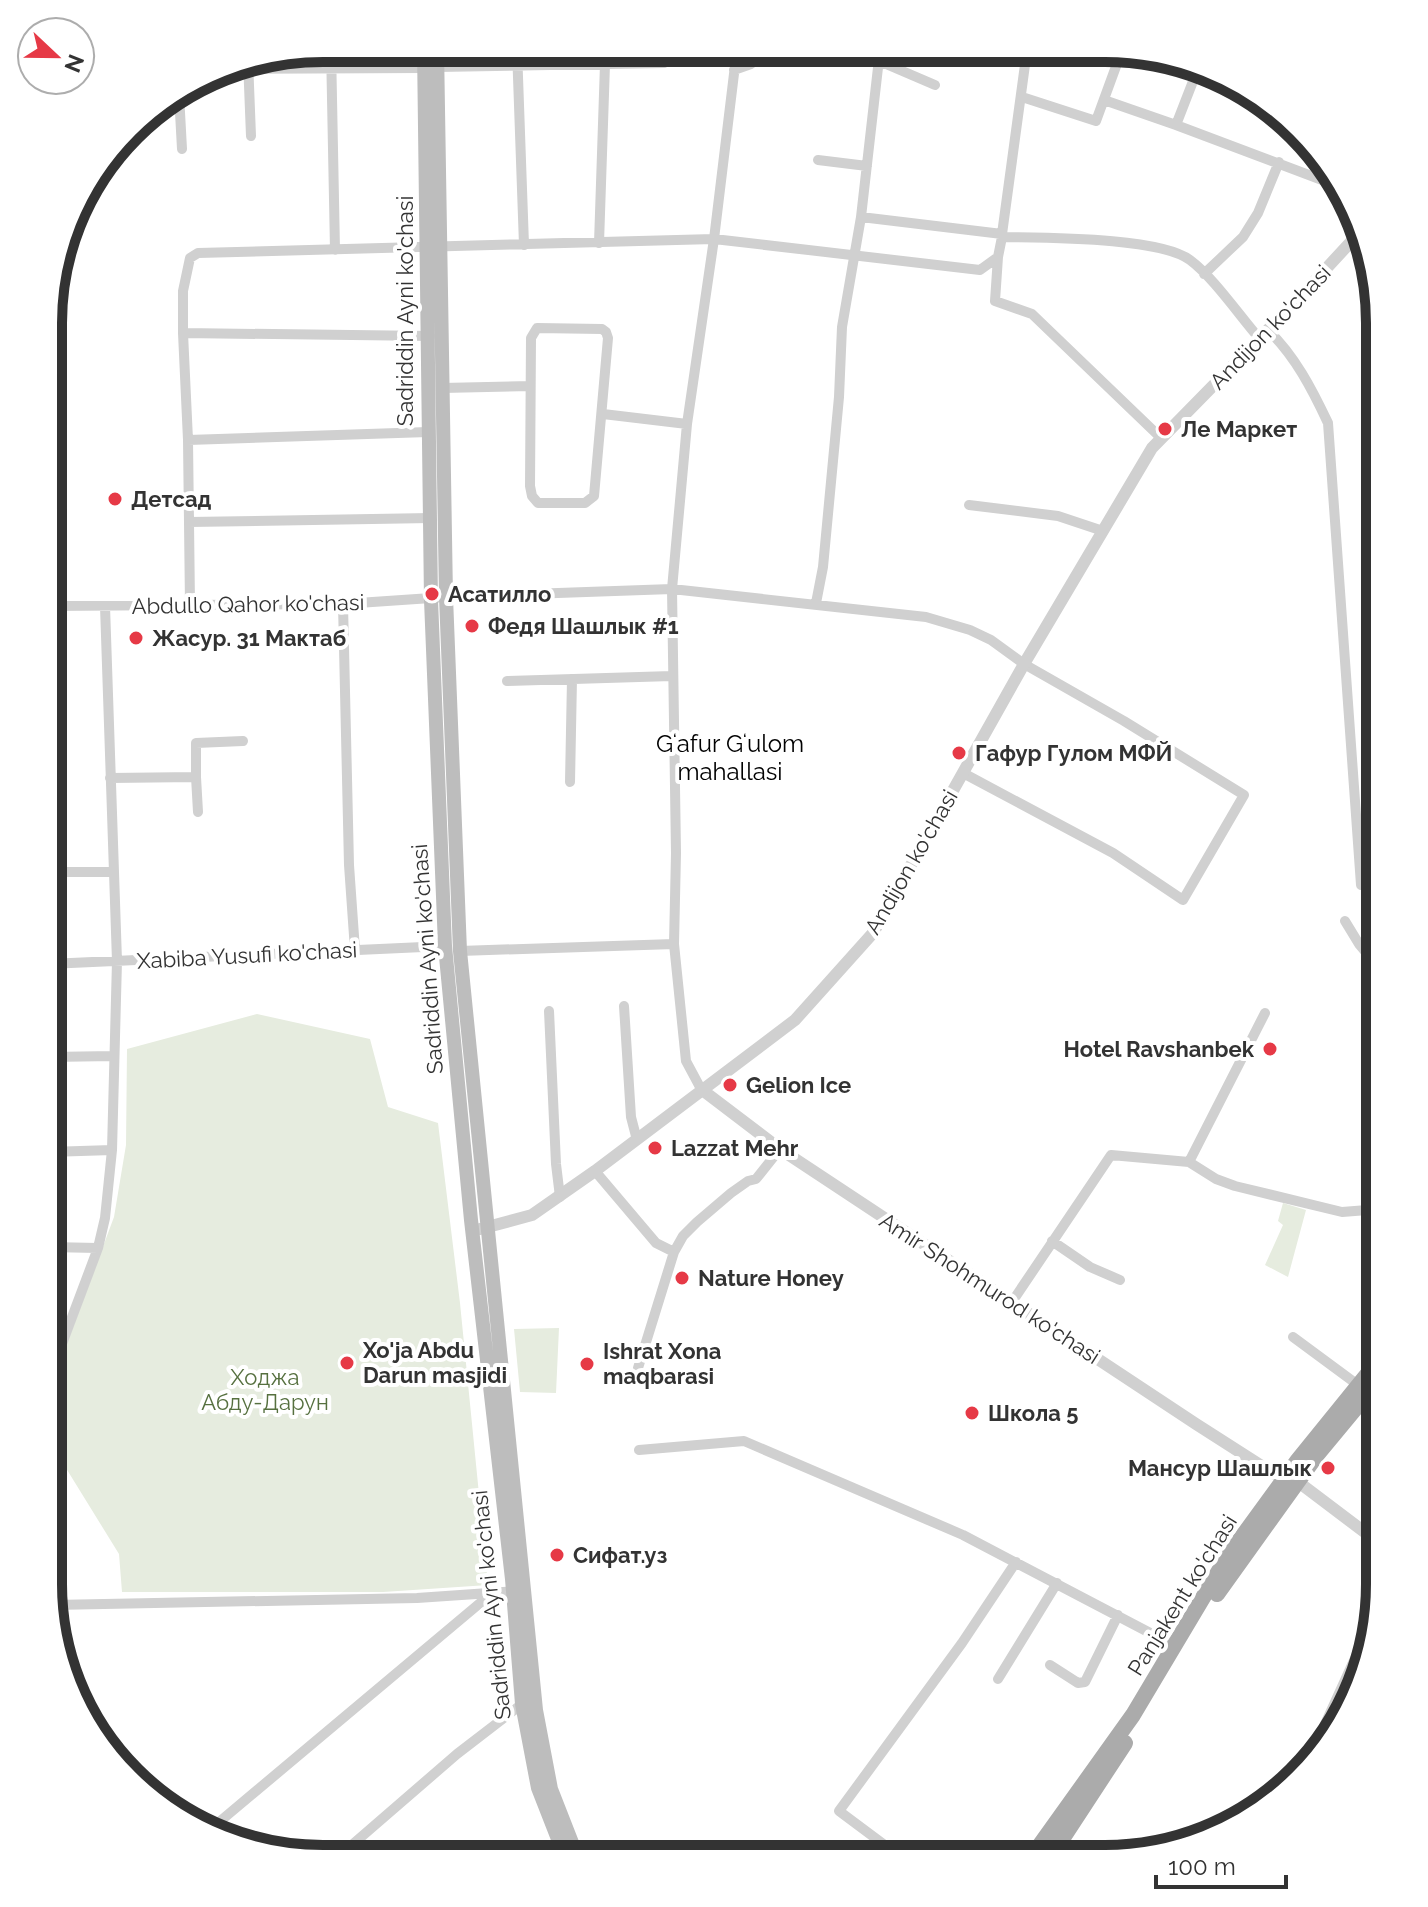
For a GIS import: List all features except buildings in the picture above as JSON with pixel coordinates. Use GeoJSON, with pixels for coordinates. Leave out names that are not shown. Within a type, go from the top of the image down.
{"type":"FeatureCollection","features":[{"type":"Feature","properties":{"kind":"main road","name":"Sadriddin Ayni ko'chasi"},"geometry":{"type":"LineString","coordinates":[[429,62],[431,67]]}},
{"type":"Feature","properties":{"kind":"main road","name":"Sadriddin Ayni ko'chasi"},"geometry":{"type":"LineString","coordinates":[[433,62],[434,247],[442,388],[438,599],[445,946],[519,1591],[544,1763],[573,1845]]}},
{"type":"Feature","properties":{"kind":"main road","name":"Sadriddin Ayni ko'chasi"},"geometry":{"type":"LineString","coordinates":[[434,247],[428,432],[431,518],[479,1230]]}},
{"type":"Feature","properties":{"kind":"main road","name":"Panjakent ko'chasi"},"geometry":{"type":"LineString","coordinates":[[1058,1845],[1161,1691],[1218,1591],[1291,1480],[1365,1376]]}},
{"type":"Feature","properties":{"kind":"main road","name":"Panjakent ko'chasi"},"geometry":{"type":"LineString","coordinates":[[1040,1845],[1133,1715],[1219,1571],[1291,1480],[1365,1396]]}},
{"type":"Feature","properties":{"kind":"main road","name":"Sadriddin Ayni ko'chasi"},"geometry":{"type":"LineString","coordinates":[[519,1591],[522,1704],[538,1788],[560,1845]]}},
{"type":"Feature","properties":{"kind":"street"},"geometry":{"type":"LineString","coordinates":[[331,62],[335,250]]}},
{"type":"Feature","properties":{"kind":"street"},"geometry":{"type":"LineString","coordinates":[[518,62],[524,245]]}},
{"type":"Feature","properties":{"kind":"street"},"geometry":{"type":"LineString","coordinates":[[701,1089],[686,1061],[674,944],[676,853],[672,589],[687,424],[735,62]]}},
{"type":"Feature","properties":{"kind":"street"},"geometry":{"type":"LineString","coordinates":[[734,70],[753,62]]}},
{"type":"Feature","properties":{"kind":"street"},"geometry":{"type":"LineString","coordinates":[[816,603],[828,522],[842,327],[861,217],[878,62]]}},
{"type":"Feature","properties":{"kind":"street"},"geometry":{"type":"LineString","coordinates":[[892,62],[935,85]]}},
{"type":"Feature","properties":{"kind":"street"},"geometry":{"type":"LineString","coordinates":[[1026,62],[998,257],[995,301],[1032,314],[1161,438]]}},
{"type":"Feature","properties":{"kind":"street"},"geometry":{"type":"LineString","coordinates":[[284,65],[431,67],[664,63]]}},
{"type":"Feature","properties":{"kind":"street"},"geometry":{"type":"LineString","coordinates":[[1022,97],[1096,121],[1117,63]]}},
{"type":"Feature","properties":{"kind":"street"},"geometry":{"type":"LineString","coordinates":[[599,243],[605,64]]}},
{"type":"Feature","properties":{"kind":"street"},"geometry":{"type":"LineString","coordinates":[[248,73],[251,136]]}},
{"type":"Feature","properties":{"kind":"street"},"geometry":{"type":"LineString","coordinates":[[1176,125],[1194,78]]}},
{"type":"Feature","properties":{"kind":"street"},"geometry":{"type":"LineString","coordinates":[[1104,100],[1323,180]]}},
{"type":"Feature","properties":{"kind":"street"},"geometry":{"type":"LineString","coordinates":[[180,105],[182,149]]}},
{"type":"Feature","properties":{"kind":"street"},"geometry":{"type":"LineString","coordinates":[[818,160],[867,166]]}},
{"type":"Feature","properties":{"kind":"street"},"geometry":{"type":"LineString","coordinates":[[1204,274],[1243,237],[1258,213],[1279,162]]}},
{"type":"Feature","properties":{"kind":"street"},"geometry":{"type":"LineString","coordinates":[[861,217],[1002,236],[1076,239],[1171,249],[1191,260],[1264,334],[1281,342],[1309,383],[1328,423],[1361,885]]}},
{"type":"Feature","properties":{"kind":"street"},"geometry":{"type":"LineString","coordinates":[[190,605],[183,291],[190,258],[198,253],[714,239],[980,270],[998,257]]}},
{"type":"Feature","properties":{"kind":"street","name":"Andijon ko'chasi"},"geometry":{"type":"LineString","coordinates":[[479,1230],[532,1215],[637,1140],[795,1020],[873,933],[1024,664],[1152,448],[1352,240]]}},
{"type":"Feature","properties":{"kind":"street"},"geometry":{"type":"LineString","coordinates":[[537,328],[602,329],[606,332],[603,414],[594,496],[585,503],[538,503],[532,496],[530,486],[532,331],[537,328]]}},
{"type":"Feature","properties":{"kind":"street"},"geometry":{"type":"LineString","coordinates":[[183,333],[430,336]]}},
{"type":"Feature","properties":{"kind":"street"},"geometry":{"type":"LineString","coordinates":[[442,388],[530,386]]}},
{"type":"Feature","properties":{"kind":"street"},"geometry":{"type":"LineString","coordinates":[[603,414],[687,424]]}},
{"type":"Feature","properties":{"kind":"street"},"geometry":{"type":"LineString","coordinates":[[188,440],[428,432]]}},
{"type":"Feature","properties":{"kind":"street"},"geometry":{"type":"LineString","coordinates":[[969,505],[1058,516],[1103,531]]}},
{"type":"Feature","properties":{"kind":"street"},"geometry":{"type":"LineString","coordinates":[[189,522],[431,518]]}},
{"type":"Feature","properties":{"kind":"street","name":"Abdullo Qahor ko'chasi"},"geometry":{"type":"LineString","coordinates":[[62,606],[343,604],[672,589],[926,617],[970,630],[991,640],[1024,664],[1244,795],[1183,900],[1113,853],[963,773]]}},
{"type":"Feature","properties":{"kind":"street"},"geometry":{"type":"LineString","coordinates":[[343,604],[349,865],[355,950]]}},
{"type":"Feature","properties":{"kind":"street"},"geometry":{"type":"LineString","coordinates":[[62,1344],[98,1248],[105,1218],[112,1150],[117,961],[105,606]]}},
{"type":"Feature","properties":{"kind":"street"},"geometry":{"type":"LineString","coordinates":[[507,681],[672,676]]}},
{"type":"Feature","properties":{"kind":"street"},"geometry":{"type":"LineString","coordinates":[[570,782],[572,679]]}},
{"type":"Feature","properties":{"kind":"street"},"geometry":{"type":"LineString","coordinates":[[198,812],[196,743],[243,741]]}},
{"type":"Feature","properties":{"kind":"street"},"geometry":{"type":"LineString","coordinates":[[110,778],[196,777]]}},
{"type":"Feature","properties":{"kind":"street"},"geometry":{"type":"LineString","coordinates":[[62,872],[113,872]]}},
{"type":"Feature","properties":{"kind":"street"},"geometry":{"type":"LineString","coordinates":[[1345,921],[1366,952]]}},
{"type":"Feature","properties":{"kind":"street"},"geometry":{"type":"LineString","coordinates":[[460,951],[674,944]]}},
{"type":"Feature","properties":{"kind":"street","name":"Xabiba Yusufi ko'chasi"},"geometry":{"type":"LineString","coordinates":[[62,963],[445,946]]}},
{"type":"Feature","properties":{"kind":"street"},"geometry":{"type":"LineString","coordinates":[[624,1006],[631,1117],[637,1140]]}},
{"type":"Feature","properties":{"kind":"street"},"geometry":{"type":"LineString","coordinates":[[549,1011],[560,1197]]}},
{"type":"Feature","properties":{"kind":"street"},"geometry":{"type":"LineString","coordinates":[[1189,1162],[1265,1013]]}},
{"type":"Feature","properties":{"kind":"street"},"geometry":{"type":"LineString","coordinates":[[62,1057],[114,1056]]}},
{"type":"Feature","properties":{"kind":"street","name":"Amir Shohmurod ko'chasi"},"geometry":{"type":"LineString","coordinates":[[701,1089],[780,1149],[1196,1424],[1274,1474],[1291,1480],[1365,1533]]}},
{"type":"Feature","properties":{"kind":"street"},"geometry":{"type":"LineString","coordinates":[[638,1368],[674,1252],[683,1236],[731,1193],[756,1179],[780,1149]]}},
{"type":"Feature","properties":{"kind":"street"},"geometry":{"type":"LineString","coordinates":[[62,1152],[112,1150]]}},
{"type":"Feature","properties":{"kind":"street"},"geometry":{"type":"LineString","coordinates":[[1012,1302],[1111,1155],[1189,1162],[1216,1179],[1235,1186],[1342,1212],[1365,1208]]}},
{"type":"Feature","properties":{"kind":"street"},"geometry":{"type":"LineString","coordinates":[[595,1171],[656,1243],[674,1252]]}},
{"type":"Feature","properties":{"kind":"street"},"geometry":{"type":"LineString","coordinates":[[1052,1241],[1090,1267],[1120,1280]]}},
{"type":"Feature","properties":{"kind":"street"},"geometry":{"type":"LineString","coordinates":[[62,1247],[98,1248]]}},
{"type":"Feature","properties":{"kind":"street"},"geometry":{"type":"LineString","coordinates":[[1293,1337],[1358,1385]]}},
{"type":"Feature","properties":{"kind":"street"},"geometry":{"type":"LineString","coordinates":[[639,1450],[744,1441],[963,1535],[1175,1646]]}},
{"type":"Feature","properties":{"kind":"street"},"geometry":{"type":"LineString","coordinates":[[885,1845],[839,1811],[962,1643],[1016,1562]]}},
{"type":"Feature","properties":{"kind":"street"},"geometry":{"type":"LineString","coordinates":[[998,1679],[1057,1583]]}},
{"type":"Feature","properties":{"kind":"street"},"geometry":{"type":"LineString","coordinates":[[218,1823],[493,1591]]}},
{"type":"Feature","properties":{"kind":"street"},"geometry":{"type":"LineString","coordinates":[[63,1605],[417,1598],[519,1591]]}},
{"type":"Feature","properties":{"kind":"street"},"geometry":{"type":"LineString","coordinates":[[1050,1665],[1078,1683],[1085,1682],[1118,1615]]}},
{"type":"Feature","properties":{"kind":"street"},"geometry":{"type":"LineString","coordinates":[[1325,1723],[1354,1660]]}},
{"type":"Feature","properties":{"kind":"street"},"geometry":{"type":"LineString","coordinates":[[352,1845],[457,1754],[522,1704]]}},
{"type":"Feature","properties":{"kind":"green space","name":"Ходжа Абду-Дарун"},"geometry":{"type":"Polygon","coordinates":[[[257,1014],[370,1039],[388,1107],[438,1123],[460,1303],[488,1585],[383,1592],[122,1592],[119,1554],[62,1462],[62,1356],[114,1217],[126,1145],[127,1049],[257,1014]]]}},
{"type":"Feature","properties":{"kind":"green space"},"geometry":{"type":"Polygon","coordinates":[[[1283,1203],[1306,1210],[1288,1277],[1265,1265],[1283,1225],[1278,1221],[1283,1203]]]}},
{"type":"Feature","properties":{"kind":"green space"},"geometry":{"type":"Polygon","coordinates":[[[559,1328],[556,1393],[520,1392],[514,1329],[559,1328]]]}},
{"type":"Feature","properties":{"kind":"place","name":"Ле Маркет"},"geometry":{"type":"Point","coordinates":[1165,429]}},
{"type":"Feature","properties":{"kind":"place","name":"Детсад"},"geometry":{"type":"Point","coordinates":[115,499]}},
{"type":"Feature","properties":{"kind":"place","name":"Асатилло"},"geometry":{"type":"Point","coordinates":[432,594]}},
{"type":"Feature","properties":{"kind":"place","name":"Федя Шашлык #1"},"geometry":{"type":"Point","coordinates":[472,626]}},
{"type":"Feature","properties":{"kind":"place","name":"Жасур. 31 Мактаб"},"geometry":{"type":"Point","coordinates":[136,638]}},
{"type":"Feature","properties":{"kind":"place","name":"Гафур Гулом МФЙ"},"geometry":{"type":"Point","coordinates":[959,753]}},
{"type":"Feature","properties":{"kind":"place","name":"Hotel Ravshanbek"},"geometry":{"type":"Point","coordinates":[1270,1049]}},
{"type":"Feature","properties":{"kind":"place","name":"Gelion Ice"},"geometry":{"type":"Point","coordinates":[730,1085]}},
{"type":"Feature","properties":{"kind":"place","name":"Lazzat Mehr"},"geometry":{"type":"Point","coordinates":[655,1148]}},
{"type":"Feature","properties":{"kind":"place","name":"Nature Honey"},"geometry":{"type":"Point","coordinates":[682,1278]}},
{"type":"Feature","properties":{"kind":"place","name":"Xo'ja Abdu Darun masjidi"},"geometry":{"type":"Point","coordinates":[347,1363]}},
{"type":"Feature","properties":{"kind":"place","name":"Ishrat Хоnа mаqbаrasi"},"geometry":{"type":"Point","coordinates":[587,1364]}},
{"type":"Feature","properties":{"kind":"place","name":"Школа 5"},"geometry":{"type":"Point","coordinates":[972,1413]}},
{"type":"Feature","properties":{"kind":"place","name":"Мансур Шашлык"},"geometry":{"type":"Point","coordinates":[1328,1468]}},
{"type":"Feature","properties":{"kind":"place","name":"Сифат.уз"},"geometry":{"type":"Point","coordinates":[557,1555]}},
{"type":"Feature","properties":{"kind":"district","name":"Gʻafur Gʻulom mahallasi"},"geometry":{"type":"Point","coordinates":[730,757]}}]}
